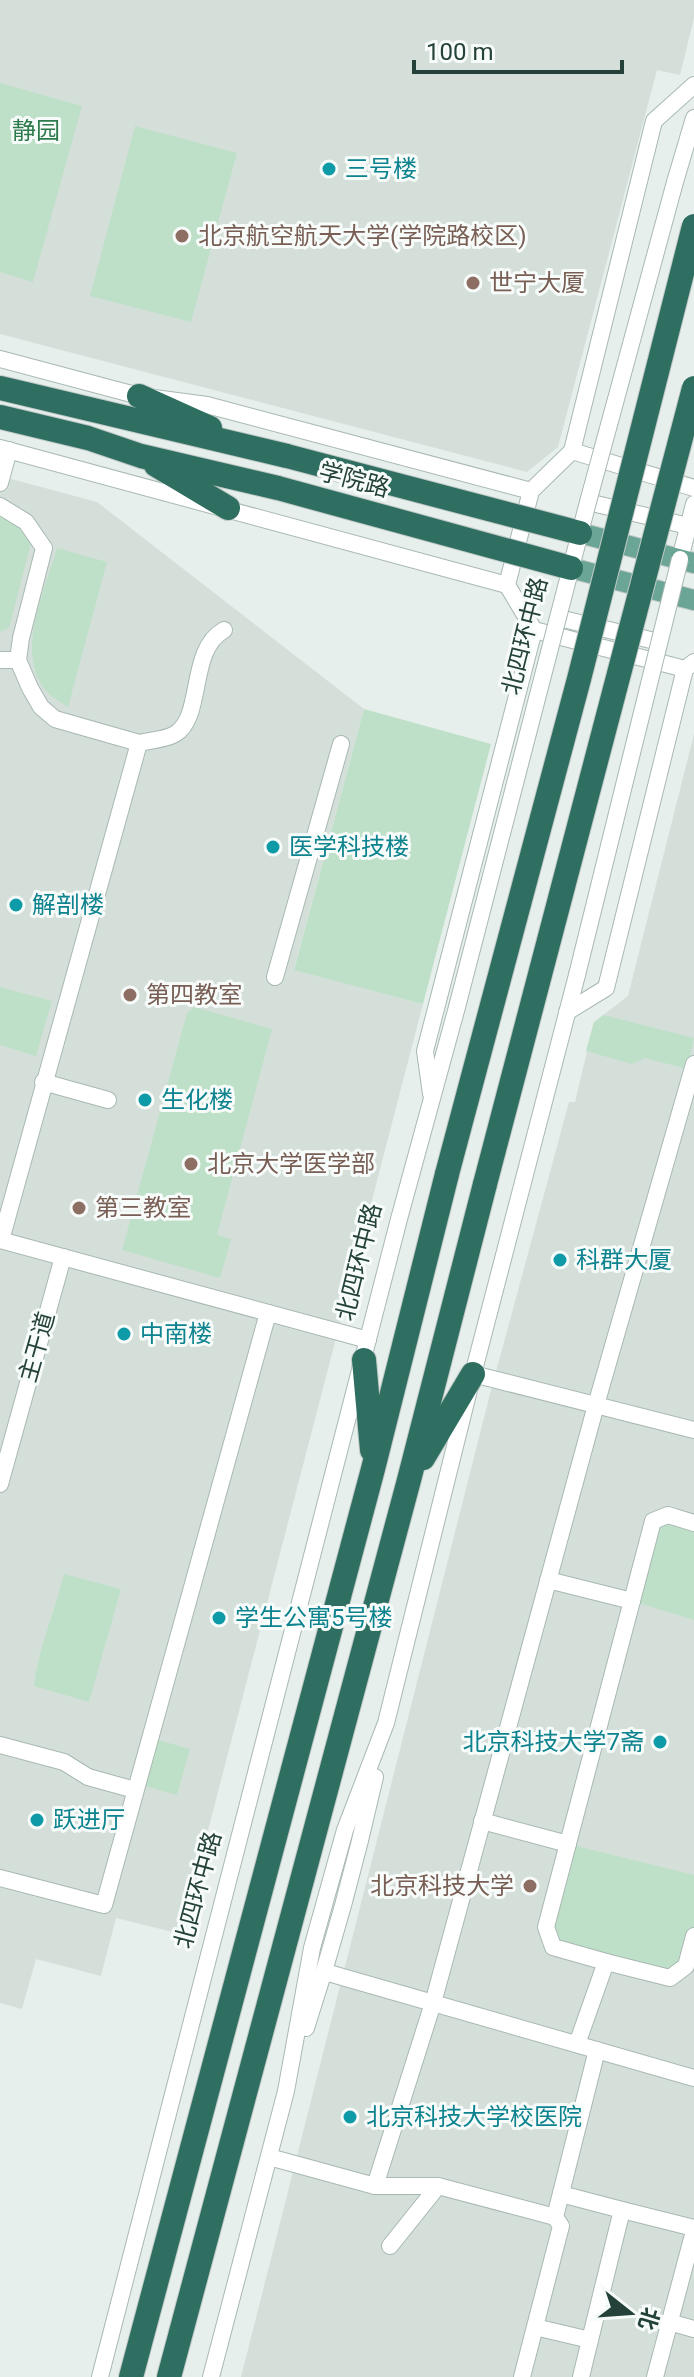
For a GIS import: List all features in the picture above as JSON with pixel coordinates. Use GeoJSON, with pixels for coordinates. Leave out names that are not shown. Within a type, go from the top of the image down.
{"type":"FeatureCollection","features":[{"type":"Feature","properties":{"kind":"highway"},"geometry":{"type":"LineString","coordinates":[[131,2377],[373,1469],[694,226]]}},
{"type":"Feature","properties":{"kind":"highway","name":"学院路"},"geometry":{"type":"LineString","coordinates":[[0,388],[197,436],[249,445],[580,533]]}},
{"type":"Feature","properties":{"kind":"highway"},"geometry":{"type":"LineString","coordinates":[[169,2377],[409,1480],[694,388]]}},
{"type":"Feature","properties":{"kind":"highway"},"geometry":{"type":"LineString","coordinates":[[139,396],[249,445]]}},
{"type":"Feature","properties":{"kind":"highway","name":"学院路"},"geometry":{"type":"LineString","coordinates":[[0,417],[88,438],[141,456],[278,488],[571,568]]}},
{"type":"Feature","properties":{"kind":"highway"},"geometry":{"type":"LineString","coordinates":[[141,456],[228,508]]}},
{"type":"Feature","properties":{"kind":"highway"},"geometry":{"type":"LineString","coordinates":[[366,1350],[373,1469]]}},
{"type":"Feature","properties":{"kind":"highway"},"geometry":{"type":"LineString","coordinates":[[409,1480],[473,1374]]}},
{"type":"Feature","properties":{"kind":"highway"},"geometry":{"type":"LineString","coordinates":[[122,2377],[141,2338]]}},
{"type":"Feature","properties":{"kind":"highway"},"geometry":{"type":"LineString","coordinates":[[178,2342],[179,2377]]}},
{"type":"Feature","properties":{"kind":"main road","name":"学院路"},"geometry":{"type":"LineString","coordinates":[[580,533],[687,561]]}},
{"type":"Feature","properties":{"kind":"main road","name":"学院路"},"geometry":{"type":"LineString","coordinates":[[571,568],[694,600]]}},
{"type":"Feature","properties":{"kind":"street"},"geometry":{"type":"LineString","coordinates":[[507,585],[531,491],[572,451],[654,121],[694,85]]}},
{"type":"Feature","properties":{"kind":"street","name":"北四环中路"},"geometry":{"type":"LineString","coordinates":[[100,2377],[399,1219],[588,502],[694,118]]}},
{"type":"Feature","properties":{"kind":"street","name":"学院路"},"geometry":{"type":"LineString","coordinates":[[0,359],[139,396],[207,405],[531,491]]}},
{"type":"Feature","properties":{"kind":"street"},"geometry":{"type":"LineString","coordinates":[[0,483],[4,449],[507,585],[534,630],[425,1051],[432,1103]]}},
{"type":"Feature","properties":{"kind":"street"},"geometry":{"type":"LineString","coordinates":[[572,451],[694,488]]}},
{"type":"Feature","properties":{"kind":"street"},"geometry":{"type":"LineString","coordinates":[[588,502],[688,526]]}},
{"type":"Feature","properties":{"kind":"street"},"geometry":{"type":"LineString","coordinates":[[286,2091],[325,1972],[363,1831],[386,1723],[659,642],[672,594],[687,561],[688,526],[694,504]]}},
{"type":"Feature","properties":{"kind":"street"},"geometry":{"type":"LineString","coordinates":[[0,506],[26,522],[44,548],[18,660],[41,707],[55,719],[139,743],[173,736],[182,729],[190,712],[206,648],[214,636],[224,630]]}},
{"type":"Feature","properties":{"kind":"street"},"geometry":{"type":"LineString","coordinates":[[559,618],[659,642]]}},
{"type":"Feature","properties":{"kind":"street"},"geometry":{"type":"LineString","coordinates":[[534,630],[690,666],[606,988],[567,1012]]}},
{"type":"Feature","properties":{"kind":"street"},"geometry":{"type":"LineString","coordinates":[[0,660],[18,660]]}},
{"type":"Feature","properties":{"kind":"street"},"geometry":{"type":"LineString","coordinates":[[139,743],[0,1240],[268,1313],[366,1350]]}},
{"type":"Feature","properties":{"kind":"street"},"geometry":{"type":"LineString","coordinates":[[275,977],[341,744]]}},
{"type":"Feature","properties":{"kind":"street"},"geometry":{"type":"LineString","coordinates":[[375,2186],[433,2003],[596,1405],[694,1064]]}},
{"type":"Feature","properties":{"kind":"street"},"geometry":{"type":"LineString","coordinates":[[43,1082],[108,1100]]}},
{"type":"Feature","properties":{"kind":"street","name":"主干道"},"geometry":{"type":"LineString","coordinates":[[0,1484],[63,1257]]}},
{"type":"Feature","properties":{"kind":"street"},"geometry":{"type":"LineString","coordinates":[[0,1878],[104,1905],[268,1313]]}},
{"type":"Feature","properties":{"kind":"street"},"geometry":{"type":"LineString","coordinates":[[473,1374],[694,1430]]}},
{"type":"Feature","properties":{"kind":"street"},"geometry":{"type":"LineString","coordinates":[[694,1523],[668,1515],[653,1521],[546,1927],[553,1947],[670,1978],[686,1966],[694,1936]]}},
{"type":"Feature","properties":{"kind":"street"},"geometry":{"type":"LineString","coordinates":[[548,1580],[632,1601]]}},
{"type":"Feature","properties":{"kind":"street"},"geometry":{"type":"LineString","coordinates":[[211,2377],[286,2091],[316,1933],[345,1830],[386,1723]]}},
{"type":"Feature","properties":{"kind":"street"},"geometry":{"type":"LineString","coordinates":[[0,1743],[64,1762],[88,1777],[135,1790]]}},
{"type":"Feature","properties":{"kind":"street"},"geometry":{"type":"LineString","coordinates":[[0,1743],[58,1756]]}},
{"type":"Feature","properties":{"kind":"street"},"geometry":{"type":"LineString","coordinates":[[482,1821],[568,1844]]}},
{"type":"Feature","properties":{"kind":"street"},"geometry":{"type":"LineString","coordinates":[[577,2044],[606,1962]]}},
{"type":"Feature","properties":{"kind":"street"},"geometry":{"type":"LineString","coordinates":[[325,1972],[694,2078]]}},
{"type":"Feature","properties":{"kind":"street"},"geometry":{"type":"LineString","coordinates":[[555,2217],[597,2050]]}},
{"type":"Feature","properties":{"kind":"street"},"geometry":{"type":"LineString","coordinates":[[269,2157],[375,2186],[438,2186],[555,2217],[561,2226],[522,2377]]}},
{"type":"Feature","properties":{"kind":"street"},"geometry":{"type":"LineString","coordinates":[[390,2246],[438,2186]]}},
{"type":"Feature","properties":{"kind":"street"},"geometry":{"type":"LineString","coordinates":[[561,2194],[694,2229],[655,2377]]}},
{"type":"Feature","properties":{"kind":"street"},"geometry":{"type":"LineString","coordinates":[[581,2377],[622,2210]]}},
{"type":"Feature","properties":{"kind":"street"},"geometry":{"type":"LineString","coordinates":[[669,2322],[694,2329]]}},
{"type":"Feature","properties":{"kind":"street"},"geometry":{"type":"LineString","coordinates":[[535,2327],[590,2340]]}},
{"type":"Feature","properties":{"kind":"shaded area","name":"北京航空航天大学(学院路校区)"},"geometry":{"type":"Polygon","coordinates":[[[0,0],[694,0],[694,18],[680,75],[657,70],[558,447],[527,472],[0,334],[0,0]]]}},
{"type":"Feature","properties":{"kind":"shaded area","name":"北京大学医学部"},"geometry":{"type":"Polygon","coordinates":[[[0,476],[97,502],[364,709],[294,969],[423,1004],[181,1934],[116,1918],[101,1976],[36,1959],[22,2009],[0,2003],[0,476]]]}},
{"type":"Feature","properties":{"kind":"shaded area","name":"北京科技大学"},"geometry":{"type":"Polygon","coordinates":[[[694,734],[694,2377],[241,2377],[490,1394],[569,1102],[575,1102],[594,1022],[628,996],[694,734]]]}},
{"type":"Feature","properties":{"kind":"green space","name":"静园"},"geometry":{"type":"Polygon","coordinates":[[[0,83],[82,106],[33,282],[0,272],[0,83]]]}},
{"type":"Feature","properties":{"kind":"green space","name":"静园"},"geometry":{"type":"Polygon","coordinates":[[[135,126],[237,153],[191,322],[90,296],[135,126]]]}},
{"type":"Feature","properties":{"kind":"green space"},"geometry":{"type":"Polygon","coordinates":[[[0,516],[7,518],[32,539],[9,628],[0,632],[0,516]]]}},
{"type":"Feature","properties":{"kind":"green space"},"geometry":{"type":"Polygon","coordinates":[[[57,548],[107,562],[68,707],[47,692],[37,676],[33,659],[35,621],[57,548]]]}},
{"type":"Feature","properties":{"kind":"green space"},"geometry":{"type":"Polygon","coordinates":[[[364,709],[491,744],[423,1004],[294,970],[364,709]]]}},
{"type":"Feature","properties":{"kind":"green space"},"geometry":{"type":"Polygon","coordinates":[[[0,987],[52,1001],[36,1056],[0,1045],[0,987]]]}},
{"type":"Feature","properties":{"kind":"green space"},"geometry":{"type":"Polygon","coordinates":[[[194,1007],[272,1029],[217,1235],[231,1239],[220,1278],[122,1250],[187,1013],[194,1007]]]}},
{"type":"Feature","properties":{"kind":"green space"},"geometry":{"type":"Polygon","coordinates":[[[604,1015],[694,1038],[687,1069],[645,1058],[632,1064],[586,1051],[594,1022],[604,1015]]]}},
{"type":"Feature","properties":{"kind":"green space"},"geometry":{"type":"Polygon","coordinates":[[[653,1521],[694,1523],[694,1620],[632,1601],[653,1521]]]}},
{"type":"Feature","properties":{"kind":"green space"},"geometry":{"type":"Polygon","coordinates":[[[64,1574],[121,1589],[89,1702],[34,1686],[39,1658],[64,1574]]]}},
{"type":"Feature","properties":{"kind":"green space"},"geometry":{"type":"Polygon","coordinates":[[[158,1740],[190,1749],[177,1795],[145,1786],[158,1740]]]}},
{"type":"Feature","properties":{"kind":"green space"},"geometry":{"type":"Polygon","coordinates":[[[568,1844],[694,1875],[694,1936],[670,1978],[553,1947],[546,1927],[568,1844]]]}},
{"type":"Feature","properties":{"kind":"place","name":"三号楼"},"geometry":{"type":"Point","coordinates":[329,169]}},
{"type":"Feature","properties":{"kind":"place","name":"北京航空航天大学(学院路校区)"},"geometry":{"type":"Point","coordinates":[182,236]}},
{"type":"Feature","properties":{"kind":"place","name":"世宁大厦"},"geometry":{"type":"Point","coordinates":[473,283]}},
{"type":"Feature","properties":{"kind":"place","name":"医学科技楼"},"geometry":{"type":"Point","coordinates":[273,847]}},
{"type":"Feature","properties":{"kind":"place","name":"解剖楼"},"geometry":{"type":"Point","coordinates":[16,905]}},
{"type":"Feature","properties":{"kind":"place","name":"第四教室"},"geometry":{"type":"Point","coordinates":[130,995]}},
{"type":"Feature","properties":{"kind":"place","name":"生化楼"},"geometry":{"type":"Point","coordinates":[145,1100]}},
{"type":"Feature","properties":{"kind":"place","name":"北京大学医学部"},"geometry":{"type":"Point","coordinates":[191,1164]}},
{"type":"Feature","properties":{"kind":"place","name":"第三教室"},"geometry":{"type":"Point","coordinates":[79,1208]}},
{"type":"Feature","properties":{"kind":"place","name":"科群大厦"},"geometry":{"type":"Point","coordinates":[560,1260]}},
{"type":"Feature","properties":{"kind":"place","name":"中南楼"},"geometry":{"type":"Point","coordinates":[124,1334]}},
{"type":"Feature","properties":{"kind":"place","name":"学生公寓5号楼"},"geometry":{"type":"Point","coordinates":[219,1618]}},
{"type":"Feature","properties":{"kind":"place","name":"北京科技大学7斋"},"geometry":{"type":"Point","coordinates":[660,1742]}},
{"type":"Feature","properties":{"kind":"place","name":"跃进厅"},"geometry":{"type":"Point","coordinates":[37,1820]}},
{"type":"Feature","properties":{"kind":"place","name":"北京科技大学"},"geometry":{"type":"Point","coordinates":[530,1886]}},
{"type":"Feature","properties":{"kind":"place","name":"北京科技大学校医院"},"geometry":{"type":"Point","coordinates":[350,2117]}}]}
